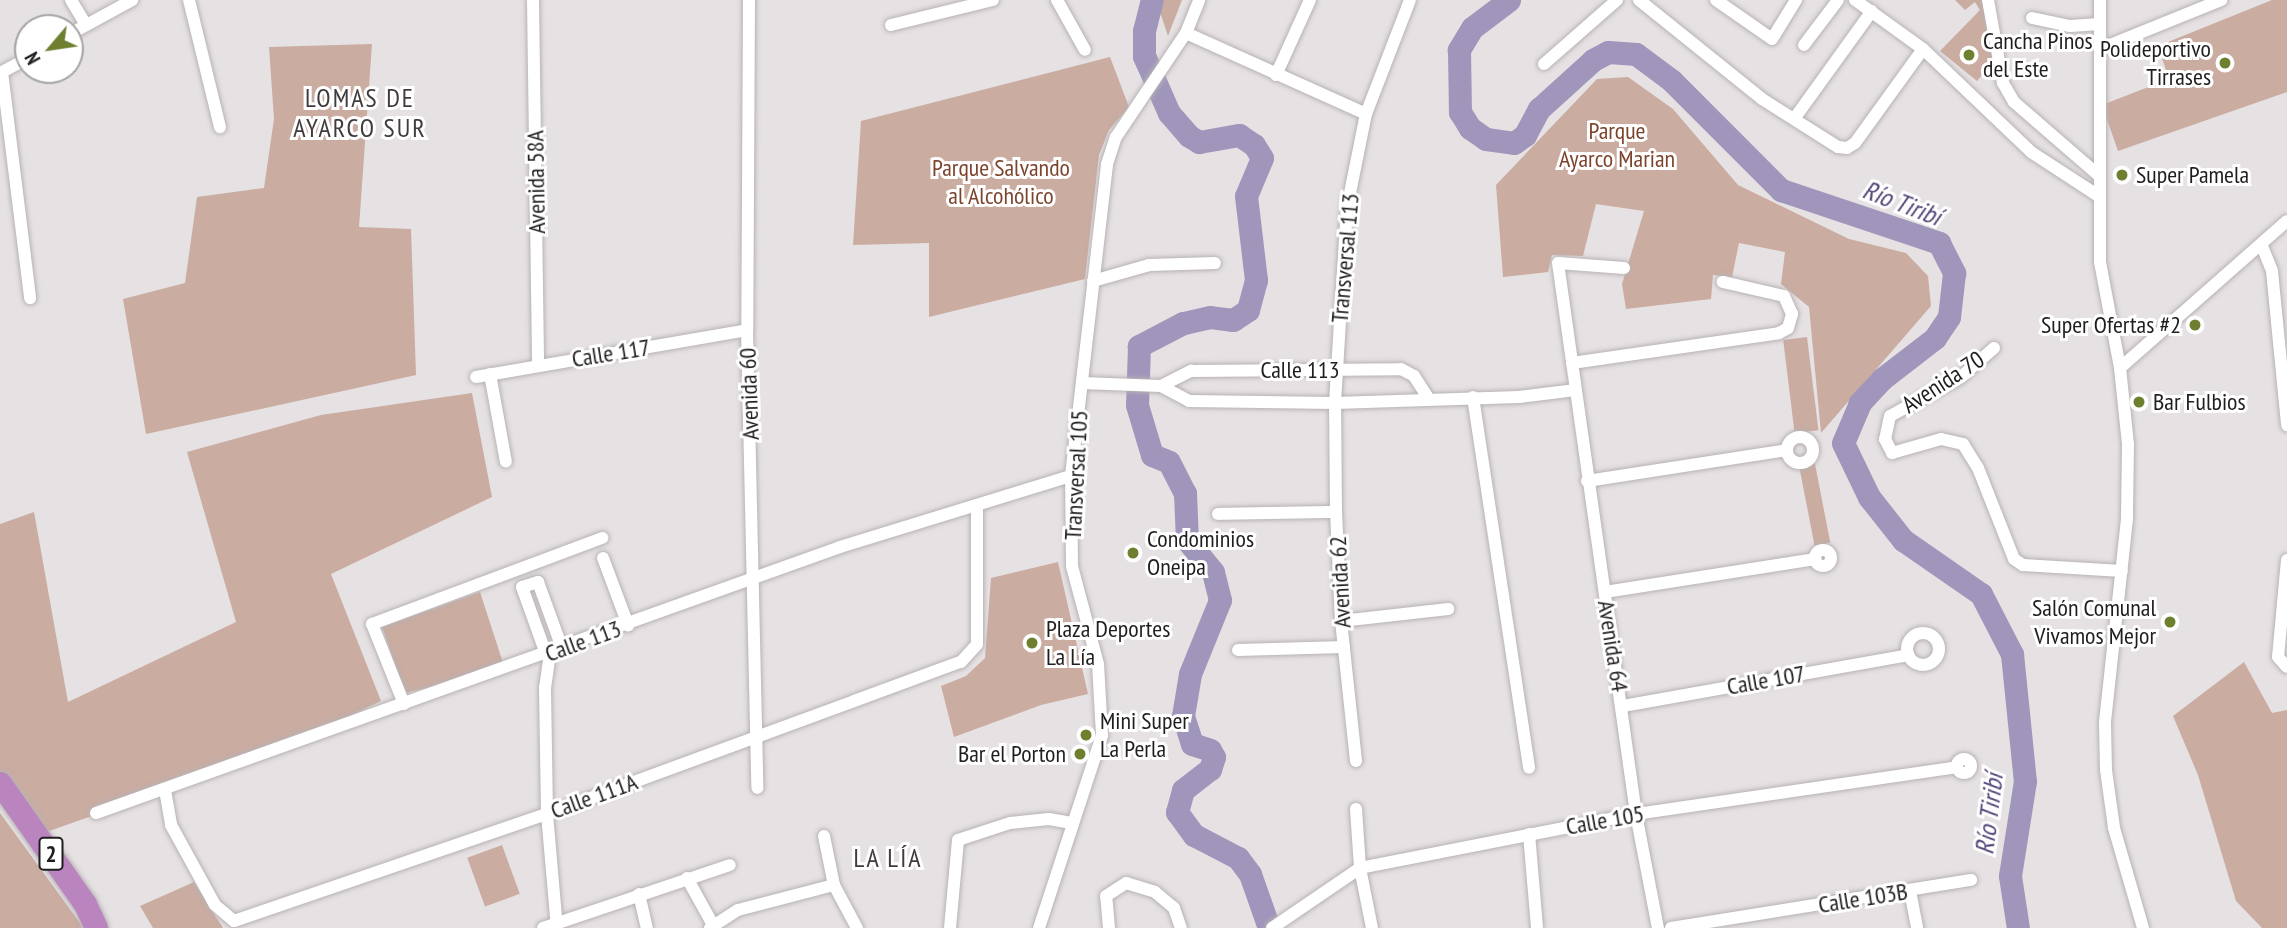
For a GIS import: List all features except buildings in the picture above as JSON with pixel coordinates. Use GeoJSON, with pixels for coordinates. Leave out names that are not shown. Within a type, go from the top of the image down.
{"type":"FeatureCollection","features":[{"type":"Feature","properties":{"kind":"highway","name":"2"},"geometry":{"type":"LineString","coordinates":[[0,783],[85,904],[96,928]]}},
{"type":"Feature","properties":{"kind":"street"},"geometry":{"type":"LineString","coordinates":[[71,0],[86,25],[132,0]]}},
{"type":"Feature","properties":{"kind":"street"},"geometry":{"type":"LineString","coordinates":[[189,0],[220,128]]}},
{"type":"Feature","properties":{"kind":"street","name":"Avenida 58A"},"geometry":{"type":"LineString","coordinates":[[533,0],[538,365]]}},
{"type":"Feature","properties":{"kind":"street","name":"Avenida 60"},"geometry":{"type":"LineString","coordinates":[[749,0],[747,330],[757,788]]}},
{"type":"Feature","properties":{"kind":"street"},"geometry":{"type":"LineString","coordinates":[[891,25],[945,5],[992,0]]}},
{"type":"Feature","properties":{"kind":"street"},"geometry":{"type":"LineString","coordinates":[[1057,0],[1085,50]]}},
{"type":"Feature","properties":{"kind":"street","name":"Transversal 105"},"geometry":{"type":"LineString","coordinates":[[1039,928],[1102,735],[1098,664],[1072,566],[1071,476],[1107,164],[1116,137],[1163,74],[1186,33],[1199,0]]}},
{"type":"Feature","properties":{"kind":"street"},"geometry":{"type":"LineString","coordinates":[[1276,75],[1310,0]]}},
{"type":"Feature","properties":{"kind":"street","name":"Transversal 113"},"geometry":{"type":"LineString","coordinates":[[1335,403],[1347,208],[1366,114],[1410,0]]}},
{"type":"Feature","properties":{"kind":"street"},"geometry":{"type":"LineString","coordinates":[[1544,64],[1617,0]]}},
{"type":"Feature","properties":{"kind":"street"},"geometry":{"type":"LineString","coordinates":[[1639,0],[1678,35],[1794,119],[1847,148],[1923,49]]}},
{"type":"Feature","properties":{"kind":"street"},"geometry":{"type":"LineString","coordinates":[[1716,0],[1772,39],[1796,0]]}},
{"type":"Feature","properties":{"kind":"street"},"geometry":{"type":"LineString","coordinates":[[1804,45],[1838,0]]}},
{"type":"Feature","properties":{"kind":"street"},"geometry":{"type":"LineString","coordinates":[[1855,0],[1923,49],[2031,152],[2096,195]]}},
{"type":"Feature","properties":{"kind":"street"},"geometry":{"type":"LineString","coordinates":[[1988,0],[1998,65],[2014,102],[2096,174]]}},
{"type":"Feature","properties":{"kind":"street"},"geometry":{"type":"LineString","coordinates":[[2100,0],[2096,195],[2101,274],[2120,368],[2128,444],[2122,571],[2105,723],[2105,770],[2113,828],[2143,928]]}},
{"type":"Feature","properties":{"kind":"street"},"geometry":{"type":"LineString","coordinates":[[2100,49],[2221,0]]}},
{"type":"Feature","properties":{"kind":"street"},"geometry":{"type":"LineString","coordinates":[[1794,119],[1871,11]]}},
{"type":"Feature","properties":{"kind":"street"},"geometry":{"type":"LineString","coordinates":[[2032,18],[2070,26],[2100,24]]}},
{"type":"Feature","properties":{"kind":"street"},"geometry":{"type":"LineString","coordinates":[[1186,33],[1366,114]]}},
{"type":"Feature","properties":{"kind":"street"},"geometry":{"type":"LineString","coordinates":[[1,73],[30,298]]}},
{"type":"Feature","properties":{"kind":"street"},"geometry":{"type":"LineString","coordinates":[[2120,368],[2262,246],[2287,221]]}},
{"type":"Feature","properties":{"kind":"street"},"geometry":{"type":"LineString","coordinates":[[2262,246],[2273,271],[2287,425]]}},
{"type":"Feature","properties":{"kind":"street"},"geometry":{"type":"LineString","coordinates":[[1093,281],[1149,265],[1215,263]]}},
{"type":"Feature","properties":{"kind":"street","name":"Avenida 64"},"geometry":{"type":"LineString","coordinates":[[1624,268],[1558,263],[1587,481],[1623,706],[1636,814],[1658,928]]}},
{"type":"Feature","properties":{"kind":"street"},"geometry":{"type":"LineString","coordinates":[[1572,363],[1779,333],[1788,328],[1792,314],[1784,296],[1723,282]]}},
{"type":"Feature","properties":{"kind":"street","name":"Calle 117"},"geometry":{"type":"LineString","coordinates":[[476,377],[747,330]]}},
{"type":"Feature","properties":{"kind":"street","name":"Avenida 70"},"geometry":{"type":"LineString","coordinates":[[1994,348],[1961,377],[1890,416],[1885,439],[1892,453],[1941,439],[1963,444],[1979,468],[2014,559],[2022,565],[2122,571]]}},
{"type":"Feature","properties":{"kind":"street","name":"Calle 113"},"geometry":{"type":"LineString","coordinates":[[1082,383],[1156,386],[1191,371],[1401,369],[1414,376],[1429,399]]}},
{"type":"Feature","properties":{"kind":"street"},"geometry":{"type":"LineString","coordinates":[[491,374],[506,462]]}},
{"type":"Feature","properties":{"kind":"street","name":"Calle 113"},"geometry":{"type":"LineString","coordinates":[[1156,386],[1189,401],[1335,403],[1576,390]]}},
{"type":"Feature","properties":{"kind":"street"},"geometry":{"type":"LineString","coordinates":[[1473,397],[1529,768]]}},
{"type":"Feature","properties":{"kind":"street","name":"Avenida 62"},"geometry":{"type":"LineString","coordinates":[[1335,403],[1341,621],[1356,761]]}},
{"type":"Feature","properties":{"kind":"street"},"geometry":{"type":"LineString","coordinates":[[1587,481],[1787,450]]}},
{"type":"Feature","properties":{"kind":"street","name":"Calle 113"},"geometry":{"type":"LineString","coordinates":[[96,813],[754,580],[1071,476]]}},
{"type":"Feature","properties":{"kind":"street","name":"Calle 111A"},"geometry":{"type":"LineString","coordinates":[[165,790],[171,825],[225,917],[234,921],[547,814],[961,662],[977,644],[977,505]]}},
{"type":"Feature","properties":{"kind":"street"},"geometry":{"type":"LineString","coordinates":[[1218,514],[1336,512]]}},
{"type":"Feature","properties":{"kind":"street"},"geometry":{"type":"LineString","coordinates":[[404,704],[372,624],[602,538]]}},
{"type":"Feature","properties":{"kind":"street"},"geometry":{"type":"LineString","coordinates":[[603,558],[628,625]]}},
{"type":"Feature","properties":{"kind":"street"},"geometry":{"type":"LineString","coordinates":[[1605,592],[1815,559]]}},
{"type":"Feature","properties":{"kind":"street"},"geometry":{"type":"LineString","coordinates":[[2285,666],[2278,657],[2287,560]]}},
{"type":"Feature","properties":{"kind":"street"},"geometry":{"type":"LineString","coordinates":[[553,652],[522,587],[538,582],[553,652],[545,687],[547,814],[556,926]]}},
{"type":"Feature","properties":{"kind":"street"},"geometry":{"type":"LineString","coordinates":[[1341,621],[1448,609]]}},
{"type":"Feature","properties":{"kind":"street"},"geometry":{"type":"LineString","coordinates":[[1238,650],[1344,647]]}},
{"type":"Feature","properties":{"kind":"street","name":"Calle 107"},"geometry":{"type":"LineString","coordinates":[[1623,706],[1908,655]]}},
{"type":"Feature","properties":{"kind":"street","name":"Calle 105"},"geometry":{"type":"LineString","coordinates":[[1274,927],[1360,868],[1636,814],[1957,767]]}},
{"type":"Feature","properties":{"kind":"street"},"geometry":{"type":"LineString","coordinates":[[1356,808],[1360,868],[1372,928]]}},
{"type":"Feature","properties":{"kind":"street"},"geometry":{"type":"LineString","coordinates":[[950,928],[951,882],[958,841],[1010,823],[1049,819],[1072,824]]}},
{"type":"Feature","properties":{"kind":"street"},"geometry":{"type":"LineString","coordinates":[[1529,834],[1537,928]]}},
{"type":"Feature","properties":{"kind":"street"},"geometry":{"type":"LineString","coordinates":[[824,836],[834,885],[856,928]]}},
{"type":"Feature","properties":{"kind":"street"},"geometry":{"type":"LineString","coordinates":[[543,928],[556,926],[639,894],[730,865]]}},
{"type":"Feature","properties":{"kind":"street"},"geometry":{"type":"LineString","coordinates":[[687,878],[712,927],[738,910],[834,885]]}},
{"type":"Feature","properties":{"kind":"street","name":"Calle 103B"},"geometry":{"type":"LineString","coordinates":[[1671,928],[1971,880]]}},
{"type":"Feature","properties":{"kind":"street"},"geometry":{"type":"LineString","coordinates":[[1109,928],[1106,896],[1118,885],[1155,892],[1174,908],[1181,928]]}},
{"type":"Feature","properties":{"kind":"street"},"geometry":{"type":"LineString","coordinates":[[1910,891],[1917,928]]}},
{"type":"Feature","properties":{"kind":"street"},"geometry":{"type":"LineString","coordinates":[[639,894],[647,928]]}},
{"type":"Feature","properties":{"kind":"green space"},"geometry":{"type":"Polygon","coordinates":[[[1161,0],[1182,0],[1168,36],[1160,12],[1161,0]]]}},
{"type":"Feature","properties":{"kind":"green space"},"geometry":{"type":"Polygon","coordinates":[[[1955,0],[1989,0],[1997,59],[1977,81],[1940,51],[1980,10],[1975,2],[1965,10],[1955,0]]]}},
{"type":"Feature","properties":{"kind":"green space","name":"Polideportivo Tirrases"},"geometry":{"type":"Polygon","coordinates":[[[2272,0],[2287,0],[2287,92],[2118,151],[2102,105],[2169,79],[2158,46],[2272,0]]]}},
{"type":"Feature","properties":{"kind":"green space"},"geometry":{"type":"Polygon","coordinates":[[[372,44],[359,227],[411,229],[416,375],[146,434],[123,299],[185,283],[197,197],[264,188],[274,119],[269,47],[372,44]]]}},
{"type":"Feature","properties":{"kind":"green space","name":"Parque Salvando al Alcohólico"},"geometry":{"type":"Polygon","coordinates":[[[1110,57],[1129,107],[1109,130],[1099,155],[1085,279],[929,317],[929,243],[853,245],[861,121],[1110,57]]]}},
{"type":"Feature","properties":{"kind":"green space","name":"Parque Ayarco Marian"},"geometry":{"type":"Polygon","coordinates":[[[1628,77],[1673,109],[1738,185],[1849,239],[1906,253],[1928,276],[1931,306],[1821,433],[1809,307],[1781,284],[1785,252],[1739,243],[1732,277],[1713,275],[1711,299],[1626,309],[1622,284],[1644,211],[1596,204],[1583,256],[1552,255],[1548,272],[1503,277],[1496,185],[1597,79],[1628,77]]]}},
{"type":"Feature","properties":{"kind":"green space"},"geometry":{"type":"Polygon","coordinates":[[[1807,337],[1818,430],[1795,433],[1783,340],[1807,337]]]}},
{"type":"Feature","properties":{"kind":"green space"},"geometry":{"type":"Polygon","coordinates":[[[472,393],[492,497],[331,574],[381,701],[278,750],[38,835],[0,772],[0,524],[34,512],[68,702],[236,622],[187,452],[321,415],[472,393]]]}},
{"type":"Feature","properties":{"kind":"green space"},"geometry":{"type":"Polygon","coordinates":[[[1815,464],[1830,543],[1815,546],[1799,467],[1815,464]]]}},
{"type":"Feature","properties":{"kind":"green space","name":"Plaza Deportes La Lía"},"geometry":{"type":"Polygon","coordinates":[[[1058,562],[1088,694],[1041,705],[954,737],[941,686],[966,676],[985,658],[991,578],[1058,562]]]}},
{"type":"Feature","properties":{"kind":"green space"},"geometry":{"type":"Polygon","coordinates":[[[480,592],[505,669],[405,693],[382,627],[480,592]]]}},
{"type":"Feature","properties":{"kind":"green space"},"geometry":{"type":"Polygon","coordinates":[[[2244,662],[2272,713],[2287,710],[2287,928],[2262,928],[2236,901],[2198,775],[2173,716],[2244,662]]]}},
{"type":"Feature","properties":{"kind":"green space"},"geometry":{"type":"Polygon","coordinates":[[[0,813],[80,923],[82,928],[0,928],[0,813]]]}},
{"type":"Feature","properties":{"kind":"green space"},"geometry":{"type":"Polygon","coordinates":[[[502,845],[520,894],[485,907],[467,858],[502,845]]]}},
{"type":"Feature","properties":{"kind":"green space"},"geometry":{"type":"Polygon","coordinates":[[[194,882],[223,928],[153,928],[140,906],[194,882]]]}},
{"type":"Feature","properties":{"kind":"waterway"},"geometry":{"type":"LineString","coordinates":[[1144,56],[1144,31],[1152,0]]}},
{"type":"Feature","properties":{"kind":"waterway","name":"Río Tiribí"},"geometry":{"type":"LineString","coordinates":[[1509,0],[1472,28],[1459,50],[1460,112],[1470,128],[1486,139],[1514,143],[1525,135],[1539,109],[1593,60],[1608,52],[1636,54],[1671,80],[1781,190],[1939,243],[1954,273],[1949,317],[1935,338],[1882,379],[1860,403],[1843,443],[1869,497],[1903,540],[1981,594],[2012,654],[2025,781],[2010,876],[2018,928]]}},
{"type":"Feature","properties":{"kind":"waterway"},"geometry":{"type":"LineString","coordinates":[[1149,67],[1144,56],[1169,113],[1189,136],[1199,142],[1239,135],[1254,145],[1262,158],[1246,196],[1256,280],[1248,310],[1233,320],[1210,317],[1183,323],[1139,346],[1137,405],[1152,455],[1169,462],[1185,493],[1187,540],[1213,572],[1220,600],[1190,674],[1183,716],[1192,744],[1210,750],[1214,757],[1210,769],[1183,790],[1177,812],[1194,835],[1238,858],[1250,874],[1269,928]]}},
{"type":"Feature","properties":{"kind":"place","name":"Cancha Pinos del Este"},"geometry":{"type":"Point","coordinates":[1969,55]}},
{"type":"Feature","properties":{"kind":"place","name":"Polideportivo Tirrases"},"geometry":{"type":"Point","coordinates":[2225,63]}},
{"type":"Feature","properties":{"kind":"place","name":"Super Pamela"},"geometry":{"type":"Point","coordinates":[2122,175]}},
{"type":"Feature","properties":{"kind":"place","name":"Super Ofertas #2"},"geometry":{"type":"Point","coordinates":[2195,325]}},
{"type":"Feature","properties":{"kind":"place","name":"Bar Fulbios"},"geometry":{"type":"Point","coordinates":[2139,402]}},
{"type":"Feature","properties":{"kind":"place","name":"Condominios Oneipa"},"geometry":{"type":"Point","coordinates":[1133,553]}},
{"type":"Feature","properties":{"kind":"place","name":"Salón Comunal Vivamos Mejor"},"geometry":{"type":"Point","coordinates":[2170,622]}},
{"type":"Feature","properties":{"kind":"place","name":"Plaza Deportes La Lía"},"geometry":{"type":"Point","coordinates":[1032,643]}},
{"type":"Feature","properties":{"kind":"place","name":"Mini Super La Perla"},"geometry":{"type":"Point","coordinates":[1086,735]}},
{"type":"Feature","properties":{"kind":"place","name":"Bar el Porton"},"geometry":{"type":"Point","coordinates":[1080,754]}},
{"type":"Feature","properties":{"kind":"district","name":"LOMAS DE AYARCO SUR"},"geometry":{"type":"Point","coordinates":[360,113]}},
{"type":"Feature","properties":{"kind":"district","name":"LA LÍA"},"geometry":{"type":"Point","coordinates":[888,858]}}]}
